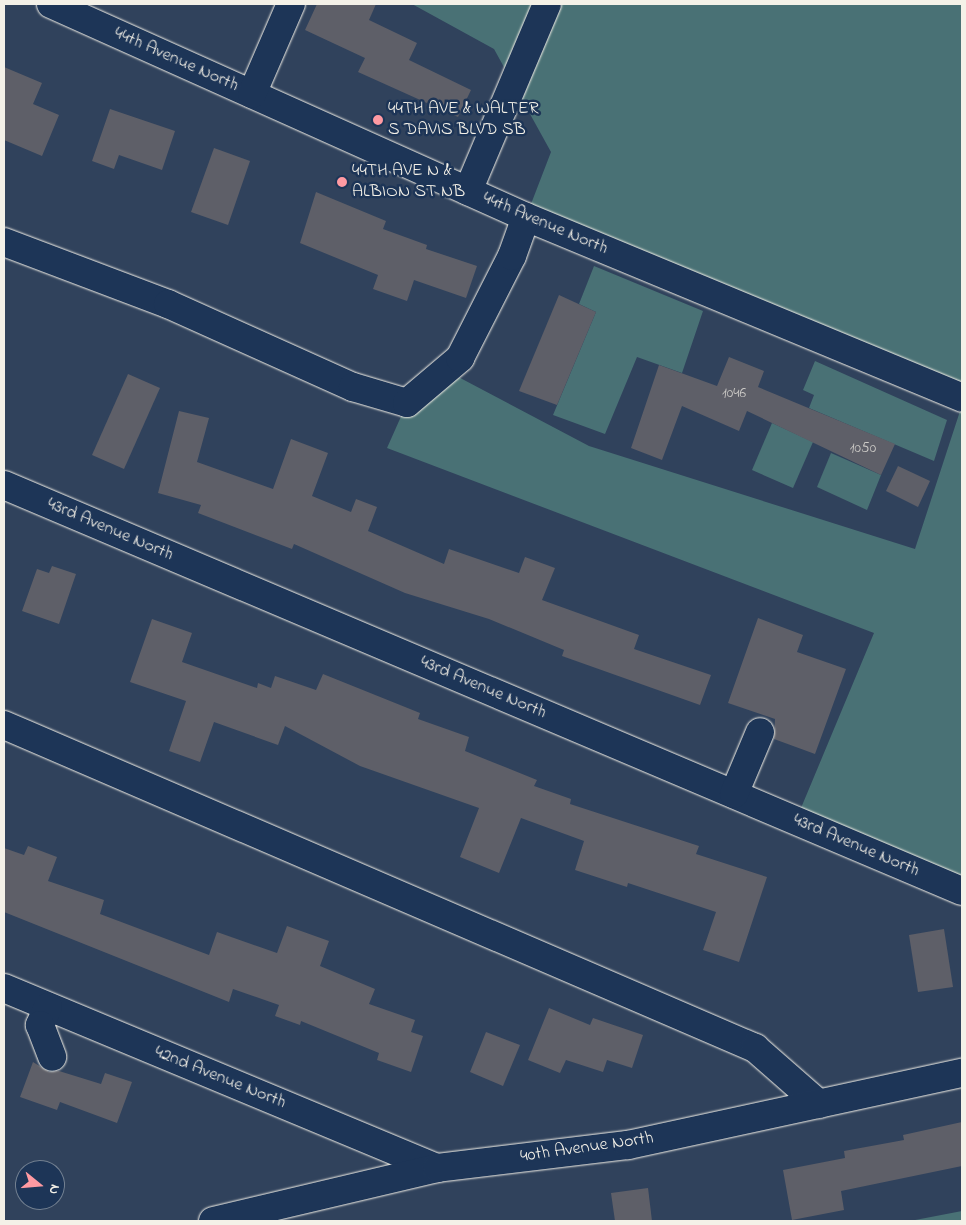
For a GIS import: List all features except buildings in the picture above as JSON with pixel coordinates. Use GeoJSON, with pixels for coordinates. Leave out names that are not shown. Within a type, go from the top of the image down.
{"type":"FeatureCollection","features":[{"type":"Feature","properties":{"kind":"street","name":"44th Avenue North"},"geometry":{"type":"LineString","coordinates":[[51,4],[526,218],[962,398]]}},
{"type":"Feature","properties":{"kind":"street"},"geometry":{"type":"LineString","coordinates":[[252,94],[291,4]]}},
{"type":"Feature","properties":{"kind":"street"},"geometry":{"type":"LineString","coordinates":[[468,191],[547,4]]}},
{"type":"Feature","properties":{"kind":"street"},"geometry":{"type":"LineString","coordinates":[[4,242],[168,304],[353,387],[407,403],[460,358],[512,256],[526,218]]}},
{"type":"Feature","properties":{"kind":"street","name":"43rd Avenue North"},"geometry":{"type":"LineString","coordinates":[[4,485],[962,891]]}},
{"type":"Feature","properties":{"kind":"street"},"geometry":{"type":"LineString","coordinates":[[4,725],[754,1048],[819,1104]]}},
{"type":"Feature","properties":{"kind":"street"},"geometry":{"type":"LineString","coordinates":[[734,794],[760,732]]}},
{"type":"Feature","properties":{"kind":"street","name":"42nd Avenue North"},"geometry":{"type":"LineString","coordinates":[[4,988],[437,1168]]}},
{"type":"Feature","properties":{"kind":"street"},"geometry":{"type":"LineString","coordinates":[[48,1007],[40,1025],[52,1057]]}},
{"type":"Feature","properties":{"kind":"street","name":"40th Avenue North"},"geometry":{"type":"LineString","coordinates":[[212,1221],[437,1168],[628,1145],[962,1073]]}},
{"type":"Feature","properties":{"kind":"green space"},"geometry":{"type":"Polygon","coordinates":[[[412,4],[962,4],[962,398],[526,217],[551,152],[494,49],[412,4]]]}},
{"type":"Feature","properties":{"kind":"green space"},"geometry":{"type":"Polygon","coordinates":[[[594,266],[703,311],[682,373],[637,357],[605,434],[553,415],[596,312],[579,304],[594,266]]]}},
{"type":"Feature","properties":{"kind":"green space"},"geometry":{"type":"Polygon","coordinates":[[[815,361],[947,420],[934,461],[809,408],[814,395],[803,390],[815,361]]]}},
{"type":"Feature","properties":{"kind":"green space"},"geometry":{"type":"Polygon","coordinates":[[[447,371],[589,446],[915,549],[962,405],[962,891],[796,820],[874,633],[387,448],[407,403],[447,371]]]}},
{"type":"Feature","properties":{"kind":"green space"},"geometry":{"type":"Polygon","coordinates":[[[772,423],[813,442],[793,488],[752,470],[772,423]]]}},
{"type":"Feature","properties":{"kind":"green space"},"geometry":{"type":"Polygon","coordinates":[[[831,453],[881,475],[867,510],[817,487],[831,453]]]}},
{"type":"Feature","properties":{"kind":"green space"},"geometry":{"type":"Polygon","coordinates":[[[962,1211],[962,1221],[910,1221],[962,1211]]]}},
{"type":"Feature","properties":{"kind":"place","name":"44TH AVE & WALTER S DAVIS BLVD SB"},"geometry":{"type":"Point","coordinates":[378,120]}},
{"type":"Feature","properties":{"kind":"place","name":"44TH AVE N & ALBION ST NB"},"geometry":{"type":"Point","coordinates":[342,182]}}]}
